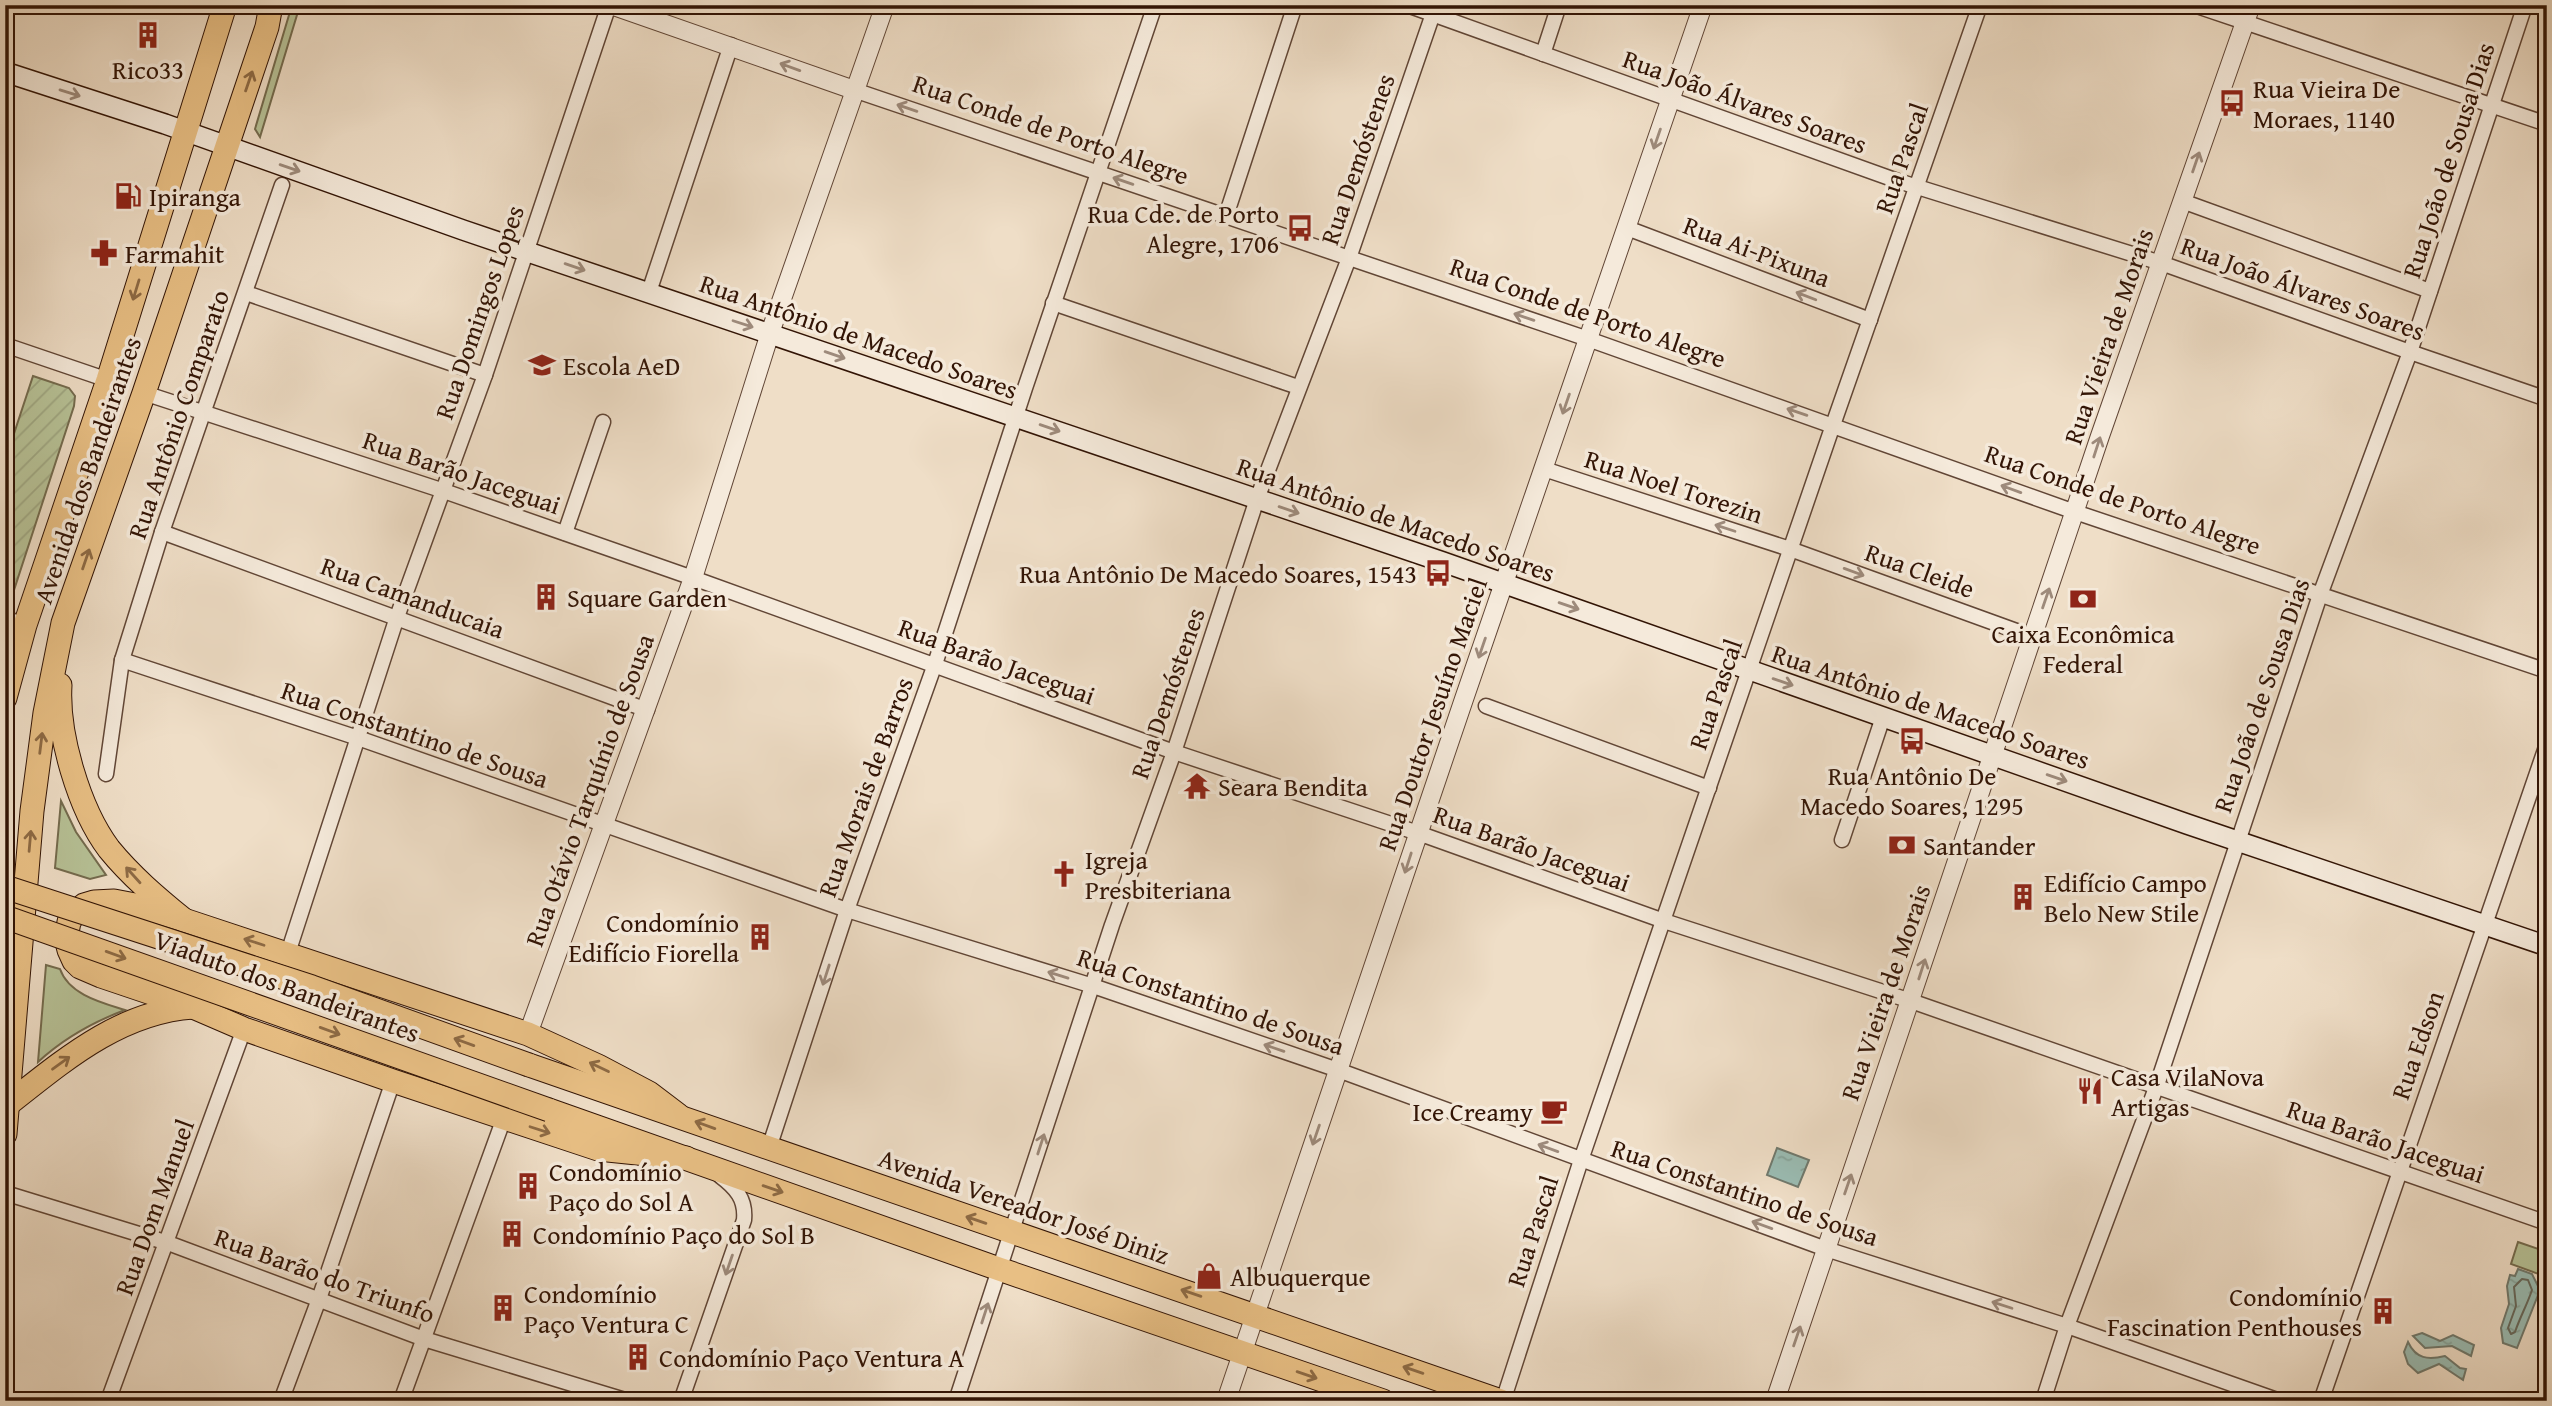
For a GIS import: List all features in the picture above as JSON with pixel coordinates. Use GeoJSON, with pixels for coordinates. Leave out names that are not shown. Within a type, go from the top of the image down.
{"type":"FeatureCollection","features":[{"type":"Feature","properties":{"kind":"main road","name":"Avenida dos Bandeirantes"},"geometry":{"type":"LineString","coordinates":[[5,698],[14,636],[108,380],[225,5]]}},
{"type":"Feature","properties":{"kind":"main road","name":"Avenida dos Bandeirantes"},"geometry":{"type":"LineString","coordinates":[[5,1134],[32,811],[45,713],[63,623],[145,393],[267,27],[271,5]]}},
{"type":"Feature","properties":{"kind":"main road","name":"Rua Antônio de Macedo Soares"},"geometry":{"type":"LineString","coordinates":[[5,72],[185,131],[527,251],[1016,416],[2547,946]]}},
{"type":"Feature","properties":{"kind":"main road"},"geometry":{"type":"LineString","coordinates":[[63,623],[59,699],[65,747],[80,790],[108,847],[145,889],[184,920]]}},
{"type":"Feature","properties":{"kind":"main road","name":"Viaduto dos Bandeirantes"},"geometry":{"type":"LineString","coordinates":[[5,887],[312,987],[528,1065]]}},
{"type":"Feature","properties":{"kind":"main road"},"geometry":{"type":"LineString","coordinates":[[678,1115],[649,1093],[528,1034],[184,920],[114,901],[84,905],[75,912],[69,922],[66,938],[74,961],[80,967],[244,1028],[598,1149],[686,1158],[1382,1401]]}},
{"type":"Feature","properties":{"kind":"main road","name":"Viaduto dos Bandeirantes"},"geometry":{"type":"LineString","coordinates":[[5,917],[686,1158]]}},
{"type":"Feature","properties":{"kind":"main road"},"geometry":{"type":"LineString","coordinates":[[7,1105],[63,1061],[116,1028],[163,1011],[193,1007]]}},
{"type":"Feature","properties":{"kind":"main road","name":"Avenida Vereador José Diniz"},"geometry":{"type":"LineString","coordinates":[[528,1065],[1502,1401]]}},
{"type":"Feature","properties":{"kind":"street","name":"Rua Conde de Porto Alegre"},"geometry":{"type":"LineString","coordinates":[[610,5],[1588,340],[2075,512],[2547,671]]}},
{"type":"Feature","properties":{"kind":"street","name":"Rua Domingos Lopes"},"geometry":{"type":"LineString","coordinates":[[288,953],[397,617],[485,374],[610,5]]}},
{"type":"Feature","properties":{"kind":"street","name":"Rua Otávio Tarquínio de Sousa"},"geometry":{"type":"LineString","coordinates":[[528,1034],[693,578],[770,332],[884,5]]}},
{"type":"Feature","properties":{"kind":"street","name":"Rua Morais de Barros"},"geometry":{"type":"LineString","coordinates":[[769,1148],[847,910],[935,664],[1053,303],[1155,5]]}},
{"type":"Feature","properties":{"kind":"street"},"geometry":{"type":"LineString","coordinates":[[1226,216],[1296,5]]}},
{"type":"Feature","properties":{"kind":"street","name":"Rua João Álvares Soares"},"geometry":{"type":"LineString","coordinates":[[1407,5],[1435,10],[1543,54],[1917,187],[2161,263],[2547,399]]}},
{"type":"Feature","properties":{"kind":"street"},"geometry":{"type":"LineString","coordinates":[[1543,54],[1559,5]]}},
{"type":"Feature","properties":{"kind":"street","name":"Rua Doutor Jesuíno Maciel"},"geometry":{"type":"LineString","coordinates":[[1226,1401],[1703,5]]}},
{"type":"Feature","properties":{"kind":"street","name":"Rua Pascal"},"geometry":{"type":"LineString","coordinates":[[1502,1401],[1581,1160],[1790,549],[1980,5]]}},
{"type":"Feature","properties":{"kind":"street"},"geometry":{"type":"LineString","coordinates":[[2194,5],[2248,14],[2547,124]]}},
{"type":"Feature","properties":{"kind":"street","name":"Rua João de Sousa Dias"},"geometry":{"type":"LineString","coordinates":[[2043,1401],[2067,1326],[2157,1085],[2320,595],[2410,352],[2525,5]]}},
{"type":"Feature","properties":{"kind":"street","name":"Rua Demóstenes"},"geometry":{"type":"LineString","coordinates":[[956,1401],[1257,499],[1349,258],[1435,10]]}},
{"type":"Feature","properties":{"kind":"street","name":"Rua Vieira de Morais"},"geometry":{"type":"LineString","coordinates":[[1775,1401],[2075,512],[2248,14]]}},
{"type":"Feature","properties":{"kind":"street"},"geometry":{"type":"LineString","coordinates":[[649,292],[731,45]]}},
{"type":"Feature","properties":{"kind":"street","name":"Rua Antônio Comparato"},"geometry":{"type":"LineString","coordinates":[[106,774],[122,660],[162,532],[282,185]]}},
{"type":"Feature","properties":{"kind":"street"},"geometry":{"type":"LineString","coordinates":[[2182,201],[2430,291]]}},
{"type":"Feature","properties":{"kind":"street","name":"Rua Ai-Pixuna"},"geometry":{"type":"LineString","coordinates":[[1627,228],[1870,320]]}},
{"type":"Feature","properties":{"kind":"street"},"geometry":{"type":"LineString","coordinates":[[246,292],[485,374]]}},
{"type":"Feature","properties":{"kind":"street"},"geometry":{"type":"LineString","coordinates":[[1053,303],[1298,387]]}},
{"type":"Feature","properties":{"kind":"street"},"geometry":{"type":"LineString","coordinates":[[5,345],[108,380]]}},
{"type":"Feature","properties":{"kind":"street","name":"Rua Barão Jaceguai"},"geometry":{"type":"LineString","coordinates":[[145,393],[441,490],[935,664],[1174,752],[1418,833],[1664,921],[2157,1085],[2547,1223]]}},
{"type":"Feature","properties":{"kind":"street"},"geometry":{"type":"LineString","coordinates":[[565,533],[603,422]]}},
{"type":"Feature","properties":{"kind":"street","name":"Rua Noel Torezin"},"geometry":{"type":"LineString","coordinates":[[1544,468],[1790,549]]}},
{"type":"Feature","properties":{"kind":"street","name":"Rua Camanducaia"},"geometry":{"type":"LineString","coordinates":[[162,532],[647,710]]}},
{"type":"Feature","properties":{"kind":"street","name":"Rua Cleide"},"geometry":{"type":"LineString","coordinates":[[1790,549],[2033,637]]}},
{"type":"Feature","properties":{"kind":"street","name":"Rua Constantino de Sousa"},"geometry":{"type":"LineString","coordinates":[[122,660],[358,738],[847,910],[1093,986],[1338,1070],[1826,1249],[2067,1326],[2280,1401]]}},
{"type":"Feature","properties":{"kind":"street"},"geometry":{"type":"LineString","coordinates":[[1486,706],[1709,788]]}},
{"type":"Feature","properties":{"kind":"street"},"geometry":{"type":"LineString","coordinates":[[1842,840],[1883,717]]}},
{"type":"Feature","properties":{"kind":"street","name":"Rua Edson"},"geometry":{"type":"LineString","coordinates":[[2321,1401],[2547,744]]}},
{"type":"Feature","properties":{"kind":"street","name":"Rua Dom Manuel"},"geometry":{"type":"LineString","coordinates":[[108,1401],[168,1243],[244,1028]]}},
{"type":"Feature","properties":{"kind":"street"},"geometry":{"type":"LineString","coordinates":[[281,1401],[319,1300],[393,1081]]}},
{"type":"Feature","properties":{"kind":"street"},"geometry":{"type":"LineString","coordinates":[[401,1401],[504,1118]]}},
{"type":"Feature","properties":{"kind":"street"},"geometry":{"type":"LineString","coordinates":[[681,1401],[744,1220],[745,1209],[737,1189],[708,1166]]}},
{"type":"Feature","properties":{"kind":"street","name":"Rua Barão do Triunfo"},"geometry":{"type":"LineString","coordinates":[[5,1193],[168,1243],[424,1339],[628,1401]]}},
{"type":"Feature","properties":{"kind":"green space"},"geometry":{"type":"Polygon","coordinates":[[[292,5],[300,5],[260,137],[255,129],[292,5]]]}},
{"type":"Feature","properties":{"kind":"green space"},"geometry":{"type":"Polygon","coordinates":[[[33,376],[69,388],[75,396],[74,406],[14,590],[5,596],[5,461],[33,376]]]}},
{"type":"Feature","properties":{"kind":"green space"},"geometry":{"type":"Polygon","coordinates":[[[61,801],[76,832],[106,875],[90,879],[55,868],[61,801]]]}},
{"type":"Feature","properties":{"kind":"green space"},"geometry":{"type":"Polygon","coordinates":[[[46,965],[60,969],[64,978],[79,992],[125,1010],[79,1032],[38,1062],[46,965]]]}},
{"type":"Feature","properties":{"kind":"green space"},"geometry":{"type":"Polygon","coordinates":[[[2518,1242],[2547,1252],[2547,1277],[2511,1264],[2518,1242]]]}},
{"type":"Feature","properties":{"kind":"water"},"geometry":{"type":"Polygon","coordinates":[[[1777,1148],[1809,1160],[1798,1187],[1767,1175],[1777,1148]]]}},
{"type":"Feature","properties":{"kind":"water"},"geometry":{"type":"Polygon","coordinates":[[[2518,1269],[2532,1274],[2540,1290],[2517,1348],[2503,1343],[2501,1328],[2509,1304],[2507,1286],[2510,1275],[2515,1276],[2518,1269]]]}},
{"type":"Feature","properties":{"kind":"water"},"geometry":{"type":"Polygon","coordinates":[[[2422,1333],[2440,1341],[2453,1335],[2474,1345],[2471,1356],[2452,1346],[2425,1348],[2413,1336],[2422,1333]]]}},
{"type":"Feature","properties":{"kind":"water"},"geometry":{"type":"Polygon","coordinates":[[[2408,1342],[2415,1352],[2423,1357],[2445,1356],[2460,1368],[2466,1369],[2463,1380],[2439,1364],[2418,1373],[2408,1364],[2404,1352],[2408,1342]]]}},
{"type":"Feature","properties":{"kind":"place","name":"Rico33"},"geometry":{"type":"Point","coordinates":[148,35]}},
{"type":"Feature","properties":{"kind":"place","name":"Rua Vieira De Moraes, 1140"},"geometry":{"type":"Point","coordinates":[2232,103]}},
{"type":"Feature","properties":{"kind":"place","name":"Ipiranga"},"geometry":{"type":"Point","coordinates":[128,196]}},
{"type":"Feature","properties":{"kind":"place","name":"Rua Cde. de Porto Alegre, 1706"},"geometry":{"type":"Point","coordinates":[1300,228]}},
{"type":"Feature","properties":{"kind":"place","name":"Farmahit"},"geometry":{"type":"Point","coordinates":[104,253]}},
{"type":"Feature","properties":{"kind":"place","name":"Escola AeD"},"geometry":{"type":"Point","coordinates":[542,365]}},
{"type":"Feature","properties":{"kind":"place","name":"Rua Antônio De Macedo Soares, 1543"},"geometry":{"type":"Point","coordinates":[1438,573]}},
{"type":"Feature","properties":{"kind":"place","name":"Square Garden"},"geometry":{"type":"Point","coordinates":[546,597]}},
{"type":"Feature","properties":{"kind":"place","name":"Caixa Econômica Federal"},"geometry":{"type":"Point","coordinates":[2083,599]}},
{"type":"Feature","properties":{"kind":"place","name":"Rua Antônio De Macedo Soares, 1295"},"geometry":{"type":"Point","coordinates":[1912,741]}},
{"type":"Feature","properties":{"kind":"place","name":"Seara Bendita"},"geometry":{"type":"Point","coordinates":[1197,786]}},
{"type":"Feature","properties":{"kind":"place","name":"Santander"},"geometry":{"type":"Point","coordinates":[1902,845]}},
{"type":"Feature","properties":{"kind":"place","name":"Igreja Presbiteriana"},"geometry":{"type":"Point","coordinates":[1064,874]}},
{"type":"Feature","properties":{"kind":"place","name":"Edifício Campo Belo New Stile"},"geometry":{"type":"Point","coordinates":[2023,897]}},
{"type":"Feature","properties":{"kind":"place","name":"Condomínio Edifício Fiorella"},"geometry":{"type":"Point","coordinates":[760,937]}},
{"type":"Feature","properties":{"kind":"place","name":"Casa VilaNova Artigas"},"geometry":{"type":"Point","coordinates":[2090,1091]}},
{"type":"Feature","properties":{"kind":"place","name":"Ice Creamy"},"geometry":{"type":"Point","coordinates":[1554,1111]}},
{"type":"Feature","properties":{"kind":"place","name":"Condomínio Paço do Sol A"},"geometry":{"type":"Point","coordinates":[528,1186]}},
{"type":"Feature","properties":{"kind":"place","name":"Condomínio Paço do Sol B"},"geometry":{"type":"Point","coordinates":[512,1234]}},
{"type":"Feature","properties":{"kind":"place","name":"Albuquerque"},"geometry":{"type":"Point","coordinates":[1209,1276]}},
{"type":"Feature","properties":{"kind":"place","name":"Condomínio Paço Ventura C"},"geometry":{"type":"Point","coordinates":[503,1308]}},
{"type":"Feature","properties":{"kind":"place","name":"Condomínio Fascination Penthouses"},"geometry":{"type":"Point","coordinates":[2383,1311]}},
{"type":"Feature","properties":{"kind":"place","name":"Condomínio Paço Ventura A"},"geometry":{"type":"Point","coordinates":[638,1357]}}]}
